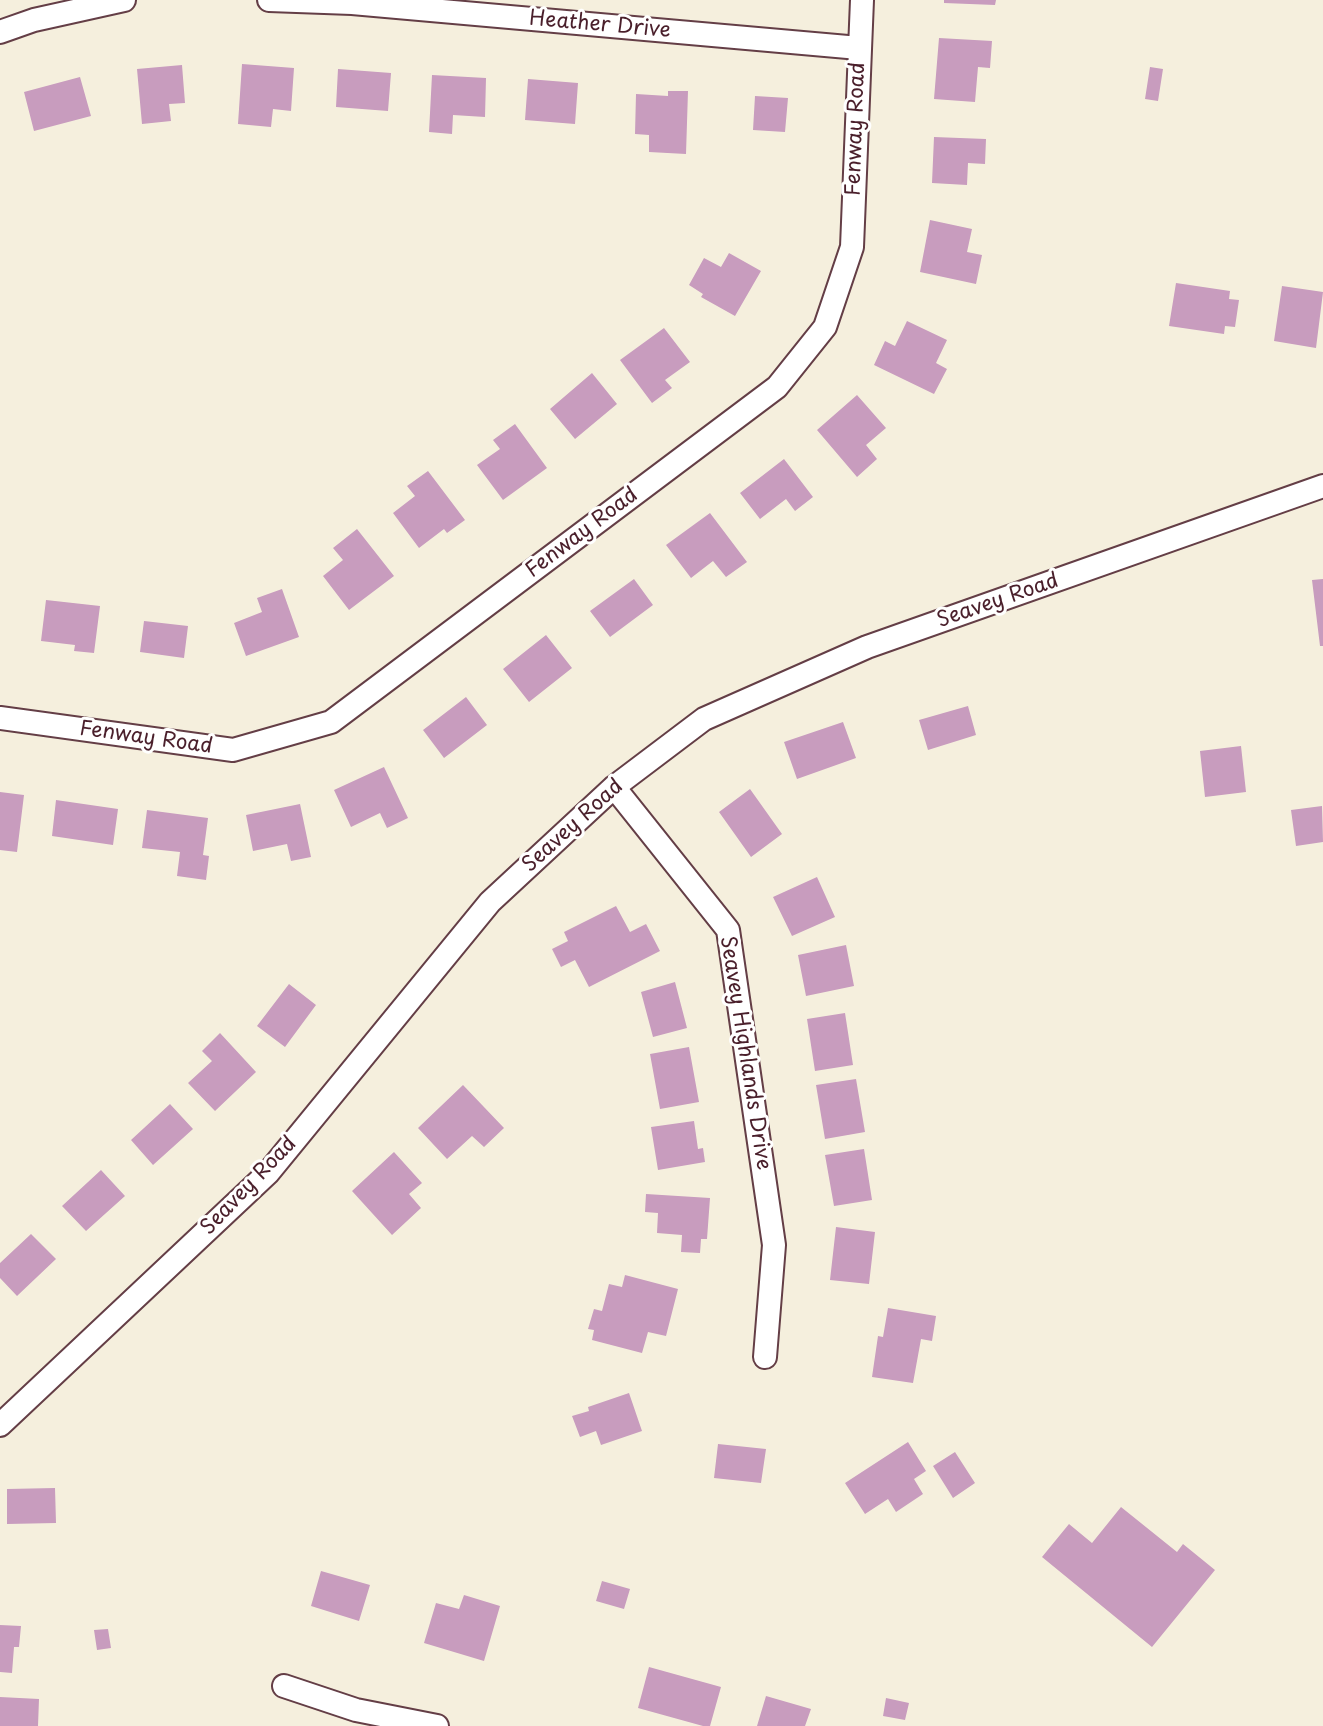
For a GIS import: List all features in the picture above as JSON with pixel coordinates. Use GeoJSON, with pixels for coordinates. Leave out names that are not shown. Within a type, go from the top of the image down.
{"type":"FeatureCollection","features":[{"type":"Feature","properties":{"kind":"street"},"geometry":{"type":"LineString","coordinates":[[0,32],[34,20],[124,0]]}},
{"type":"Feature","properties":{"kind":"street","name":"Heather Drive"},"geometry":{"type":"LineString","coordinates":[[269,0],[352,1],[859,48]]}},
{"type":"Feature","properties":{"kind":"street","name":"Fenway Road"},"geometry":{"type":"LineString","coordinates":[[0,718],[233,750],[331,722],[777,387],[825,327],[852,247],[862,0]]}},
{"type":"Feature","properties":{"kind":"street","name":"Seavey Road"},"geometry":{"type":"LineString","coordinates":[[0,1425],[268,1173],[490,902],[614,787],[704,718],[867,647],[1323,486]]}},
{"type":"Feature","properties":{"kind":"street","name":"Seavey Highlands Drive"},"geometry":{"type":"LineString","coordinates":[[614,787],[728,930],[774,1245],[765,1357]]}},
{"type":"Feature","properties":{"kind":"street"},"geometry":{"type":"LineString","coordinates":[[284,1686],[356,1710],[437,1726]]}},
{"type":"Feature","properties":{"kind":"building"},"geometry":{"type":"Polygon","coordinates":[[[944,0],[996,0],[995,5],[944,3],[944,0]]]}},
{"type":"Feature","properties":{"kind":"building"},"geometry":{"type":"Polygon","coordinates":[[[939,38],[992,41],[990,68],[978,67],[975,102],[934,99],[939,38]]]}},
{"type":"Feature","properties":{"kind":"building"},"geometry":{"type":"Polygon","coordinates":[[[242,64],[294,68],[291,111],[273,109],[271,127],[238,124],[242,64]]]}},
{"type":"Feature","properties":{"kind":"building"},"geometry":{"type":"Polygon","coordinates":[[[182,65],[185,103],[169,104],[171,121],[142,124],[137,69],[182,65]]]}},
{"type":"Feature","properties":{"kind":"building"},"geometry":{"type":"Polygon","coordinates":[[[1150,67],[1163,69],[1158,101],[1145,99],[1150,67]]]}},
{"type":"Feature","properties":{"kind":"building"},"geometry":{"type":"Polygon","coordinates":[[[338,69],[391,73],[388,111],[336,107],[338,69]]]}},
{"type":"Feature","properties":{"kind":"building"},"geometry":{"type":"Polygon","coordinates":[[[432,75],[486,78],[485,117],[453,115],[452,134],[429,132],[432,75]]]}},
{"type":"Feature","properties":{"kind":"building"},"geometry":{"type":"Polygon","coordinates":[[[80,77],[91,116],[34,131],[24,92],[80,77]]]}},
{"type":"Feature","properties":{"kind":"building"},"geometry":{"type":"Polygon","coordinates":[[[528,79],[578,83],[575,124],[525,120],[528,79]]]}},
{"type":"Feature","properties":{"kind":"building"},"geometry":{"type":"Polygon","coordinates":[[[668,91],[688,91],[686,154],[649,152],[649,135],[635,134],[636,94],[668,96],[668,91]]]}},
{"type":"Feature","properties":{"kind":"building"},"geometry":{"type":"Polygon","coordinates":[[[755,96],[788,98],[785,132],[753,130],[755,96]]]}},
{"type":"Feature","properties":{"kind":"building"},"geometry":{"type":"Polygon","coordinates":[[[934,137],[986,139],[985,164],[968,163],[967,185],[932,183],[934,137]]]}},
{"type":"Feature","properties":{"kind":"building"},"geometry":{"type":"Polygon","coordinates":[[[930,220],[972,229],[967,252],[982,255],[976,284],[920,272],[930,220]]]}},
{"type":"Feature","properties":{"kind":"building"},"geometry":{"type":"Polygon","coordinates":[[[729,253],[761,271],[735,316],[701,297],[703,294],[689,285],[704,258],[721,267],[729,253]]]}},
{"type":"Feature","properties":{"kind":"building"},"geometry":{"type":"Polygon","coordinates":[[[1176,283],[1230,291],[1229,299],[1239,300],[1235,327],[1225,326],[1224,334],[1169,326],[1176,283]]]}},
{"type":"Feature","properties":{"kind":"building"},"geometry":{"type":"Polygon","coordinates":[[[1282,286],[1323,292],[1316,348],[1274,341],[1282,286]]]}},
{"type":"Feature","properties":{"kind":"building"},"geometry":{"type":"Polygon","coordinates":[[[907,321],[947,340],[936,363],[947,369],[934,394],[874,365],[885,341],[895,346],[907,321]]]}},
{"type":"Feature","properties":{"kind":"building"},"geometry":{"type":"Polygon","coordinates":[[[664,328],[690,362],[665,380],[672,388],[652,403],[620,360],[664,328]]]}},
{"type":"Feature","properties":{"kind":"building"},"geometry":{"type":"Polygon","coordinates":[[[592,373],[617,404],[575,439],[550,409],[592,373]]]}},
{"type":"Feature","properties":{"kind":"building"},"geometry":{"type":"Polygon","coordinates":[[[857,395],[886,428],[866,445],[877,459],[857,477],[817,430],[857,395]]]}},
{"type":"Feature","properties":{"kind":"building"},"geometry":{"type":"Polygon","coordinates":[[[515,424],[547,468],[503,500],[477,465],[500,449],[493,440],[515,424]]]}},
{"type":"Feature","properties":{"kind":"building"},"geometry":{"type":"Polygon","coordinates":[[[784,459],[813,497],[795,511],[786,499],[760,519],[740,493],[784,459]]]}},
{"type":"Feature","properties":{"kind":"building"},"geometry":{"type":"Polygon","coordinates":[[[428,471],[465,520],[447,533],[444,529],[419,548],[393,513],[415,496],[407,486],[428,471]]]}},
{"type":"Feature","properties":{"kind":"building"},"geometry":{"type":"Polygon","coordinates":[[[710,513],[747,562],[726,577],[713,561],[691,578],[666,545],[710,513]]]}},
{"type":"Feature","properties":{"kind":"building"},"geometry":{"type":"Polygon","coordinates":[[[357,529],[394,576],[349,610],[323,576],[343,560],[333,548],[357,529]]]}},
{"type":"Feature","properties":{"kind":"building"},"geometry":{"type":"Polygon","coordinates":[[[634,579],[653,605],[610,637],[590,611],[634,579]]]}},
{"type":"Feature","properties":{"kind":"building"},"geometry":{"type":"Polygon","coordinates":[[[1323,579],[1323,646],[1320,646],[1312,580],[1323,579]]]}},
{"type":"Feature","properties":{"kind":"building"},"geometry":{"type":"Polygon","coordinates":[[[282,589],[299,637],[246,656],[234,623],[262,612],[257,598],[282,589]]]}},
{"type":"Feature","properties":{"kind":"building"},"geometry":{"type":"Polygon","coordinates":[[[46,600],[100,606],[94,653],[74,651],[75,645],[41,641],[46,600]]]}},
{"type":"Feature","properties":{"kind":"building"},"geometry":{"type":"Polygon","coordinates":[[[144,621],[188,626],[184,658],[140,652],[144,621]]]}},
{"type":"Feature","properties":{"kind":"building"},"geometry":{"type":"Polygon","coordinates":[[[546,635],[572,668],[529,702],[503,669],[546,635]]]}},
{"type":"Feature","properties":{"kind":"building"},"geometry":{"type":"Polygon","coordinates":[[[466,697],[487,725],[444,758],[423,730],[466,697]]]}},
{"type":"Feature","properties":{"kind":"building"},"geometry":{"type":"Polygon","coordinates":[[[968,706],[976,735],[928,750],[919,720],[968,706]]]}},
{"type":"Feature","properties":{"kind":"building"},"geometry":{"type":"Polygon","coordinates":[[[843,722],[856,758],[797,779],[784,742],[843,722]]]}},
{"type":"Feature","properties":{"kind":"building"},"geometry":{"type":"Polygon","coordinates":[[[1241,746],[1246,792],[1205,797],[1200,751],[1241,746]]]}},
{"type":"Feature","properties":{"kind":"building"},"geometry":{"type":"Polygon","coordinates":[[[384,767],[408,818],[387,828],[380,813],[351,827],[334,790],[384,767]]]}},
{"type":"Feature","properties":{"kind":"building"},"geometry":{"type":"Polygon","coordinates":[[[750,789],[782,834],[751,857],[719,812],[750,789]]]}},
{"type":"Feature","properties":{"kind":"building"},"geometry":{"type":"Polygon","coordinates":[[[0,792],[24,795],[17,852],[0,850],[0,792]]]}},
{"type":"Feature","properties":{"kind":"building"},"geometry":{"type":"Polygon","coordinates":[[[56,800],[118,809],[113,845],[52,836],[56,800]]]}},
{"type":"Feature","properties":{"kind":"building"},"geometry":{"type":"Polygon","coordinates":[[[300,804],[311,857],[291,861],[287,844],[253,851],[246,815],[300,804]]]}},
{"type":"Feature","properties":{"kind":"building"},"geometry":{"type":"Polygon","coordinates":[[[1322,806],[1323,842],[1296,846],[1291,810],[1322,806]]]}},
{"type":"Feature","properties":{"kind":"building"},"geometry":{"type":"Polygon","coordinates":[[[147,810],[208,818],[203,855],[209,856],[206,880],[177,876],[180,852],[142,848],[147,810]]]}},
{"type":"Feature","properties":{"kind":"building"},"geometry":{"type":"Polygon","coordinates":[[[817,877],[835,917],[792,936],[773,897],[817,877]]]}},
{"type":"Feature","properties":{"kind":"building"},"geometry":{"type":"Polygon","coordinates":[[[616,906],[630,932],[646,924],[660,951],[589,987],[575,960],[561,967],[552,949],[568,941],[564,932],[616,906]]]}},
{"type":"Feature","properties":{"kind":"building"},"geometry":{"type":"Polygon","coordinates":[[[846,945],[854,986],[806,996],[798,955],[846,945]]]}},
{"type":"Feature","properties":{"kind":"building"},"geometry":{"type":"Polygon","coordinates":[[[675,982],[687,1028],[653,1037],[641,992],[675,982]]]}},
{"type":"Feature","properties":{"kind":"building"},"geometry":{"type":"Polygon","coordinates":[[[289,984],[316,1005],[285,1047],[257,1026],[289,984]]]}},
{"type":"Feature","properties":{"kind":"building"},"geometry":{"type":"Polygon","coordinates":[[[845,1013],[853,1065],[815,1071],[807,1019],[845,1013]]]}},
{"type":"Feature","properties":{"kind":"building"},"geometry":{"type":"Polygon","coordinates":[[[220,1033],[256,1072],[215,1111],[188,1083],[212,1061],[202,1051],[220,1033]]]}},
{"type":"Feature","properties":{"kind":"building"},"geometry":{"type":"Polygon","coordinates":[[[689,1047],[699,1102],[660,1109],[650,1054],[689,1047]]]}},
{"type":"Feature","properties":{"kind":"building"},"geometry":{"type":"Polygon","coordinates":[[[856,1079],[865,1132],[825,1139],[816,1085],[856,1079]]]}},
{"type":"Feature","properties":{"kind":"building"},"geometry":{"type":"Polygon","coordinates":[[[463,1085],[504,1128],[484,1147],[472,1136],[447,1159],[418,1128],[463,1085]]]}},
{"type":"Feature","properties":{"kind":"building"},"geometry":{"type":"Polygon","coordinates":[[[170,1104],[193,1129],[153,1165],[131,1140],[170,1104]]]}},
{"type":"Feature","properties":{"kind":"building"},"geometry":{"type":"Polygon","coordinates":[[[694,1121],[698,1149],[703,1148],[705,1162],[658,1170],[651,1127],[694,1121]]]}},
{"type":"Feature","properties":{"kind":"building"},"geometry":{"type":"Polygon","coordinates":[[[864,1149],[872,1200],[834,1206],[825,1155],[864,1149]]]}},
{"type":"Feature","properties":{"kind":"building"},"geometry":{"type":"Polygon","coordinates":[[[394,1152],[422,1183],[409,1194],[421,1208],[392,1235],[352,1191],[394,1152]]]}},
{"type":"Feature","properties":{"kind":"building"},"geometry":{"type":"Polygon","coordinates":[[[101,1170],[125,1196],[86,1231],[62,1206],[101,1170]]]}},
{"type":"Feature","properties":{"kind":"building"},"geometry":{"type":"Polygon","coordinates":[[[646,1194],[710,1198],[707,1239],[701,1239],[700,1253],[681,1252],[682,1235],[657,1233],[658,1213],[645,1212],[646,1194]]]}},
{"type":"Feature","properties":{"kind":"building"},"geometry":{"type":"Polygon","coordinates":[[[836,1227],[875,1232],[869,1284],[830,1280],[836,1227]]]}},
{"type":"Feature","properties":{"kind":"building"},"geometry":{"type":"Polygon","coordinates":[[[31,1234],[56,1259],[17,1296],[0,1278],[0,1263],[31,1234]]]}},
{"type":"Feature","properties":{"kind":"building"},"geometry":{"type":"Polygon","coordinates":[[[625,1275],[678,1289],[666,1336],[648,1332],[642,1353],[592,1340],[594,1330],[588,1329],[594,1309],[602,1311],[609,1284],[622,1287],[625,1275]]]}},
{"type":"Feature","properties":{"kind":"building"},"geometry":{"type":"Polygon","coordinates":[[[888,1308],[936,1316],[932,1341],[921,1339],[913,1383],[872,1377],[878,1336],[883,1337],[888,1308]]]}},
{"type":"Feature","properties":{"kind":"building"},"geometry":{"type":"Polygon","coordinates":[[[629,1393],[642,1431],[601,1445],[596,1431],[580,1437],[572,1416],[589,1411],[588,1407],[629,1393]]]}},
{"type":"Feature","properties":{"kind":"building"},"geometry":{"type":"Polygon","coordinates":[[[908,1442],[926,1471],[914,1479],[923,1494],[896,1512],[888,1499],[865,1514],[845,1483],[908,1442]]]}},
{"type":"Feature","properties":{"kind":"building"},"geometry":{"type":"Polygon","coordinates":[[[718,1444],[766,1449],[761,1483],[714,1478],[718,1444]]]}},
{"type":"Feature","properties":{"kind":"building"},"geometry":{"type":"Polygon","coordinates":[[[955,1452],[975,1483],[953,1498],[933,1466],[955,1452]]]}},
{"type":"Feature","properties":{"kind":"building"},"geometry":{"type":"Polygon","coordinates":[[[55,1488],[56,1523],[7,1524],[7,1489],[55,1488]]]}},
{"type":"Feature","properties":{"kind":"building"},"geometry":{"type":"Polygon","coordinates":[[[1121,1507],[1177,1552],[1183,1544],[1215,1570],[1152,1647],[1042,1557],[1069,1524],[1092,1543],[1121,1507]]]}},
{"type":"Feature","properties":{"kind":"building"},"geometry":{"type":"Polygon","coordinates":[[[321,1571],[370,1585],[359,1621],[311,1606],[321,1571]]]}},
{"type":"Feature","properties":{"kind":"building"},"geometry":{"type":"Polygon","coordinates":[[[602,1581],[630,1589],[624,1609],[596,1601],[602,1581]]]}},
{"type":"Feature","properties":{"kind":"building"},"geometry":{"type":"Polygon","coordinates":[[[464,1595],[500,1606],[484,1661],[424,1643],[436,1603],[459,1609],[464,1595]]]}},
{"type":"Feature","properties":{"kind":"building"},"geometry":{"type":"Polygon","coordinates":[[[0,1625],[21,1626],[19,1647],[14,1647],[12,1673],[0,1672],[0,1625]]]}},
{"type":"Feature","properties":{"kind":"building"},"geometry":{"type":"Polygon","coordinates":[[[108,1629],[111,1648],[97,1650],[94,1630],[108,1629]]]}},
{"type":"Feature","properties":{"kind":"building"},"geometry":{"type":"Polygon","coordinates":[[[649,1667],[721,1687],[710,1726],[638,1708],[649,1667]]]}},
{"type":"Feature","properties":{"kind":"building"},"geometry":{"type":"Polygon","coordinates":[[[766,1696],[811,1709],[805,1726],[757,1726],[766,1696]]]}},
{"type":"Feature","properties":{"kind":"building"},"geometry":{"type":"Polygon","coordinates":[[[0,1697],[39,1699],[38,1726],[0,1726],[0,1697]]]}},
{"type":"Feature","properties":{"kind":"building"},"geometry":{"type":"Polygon","coordinates":[[[886,1698],[909,1703],[905,1720],[883,1716],[886,1698]]]}}]}
